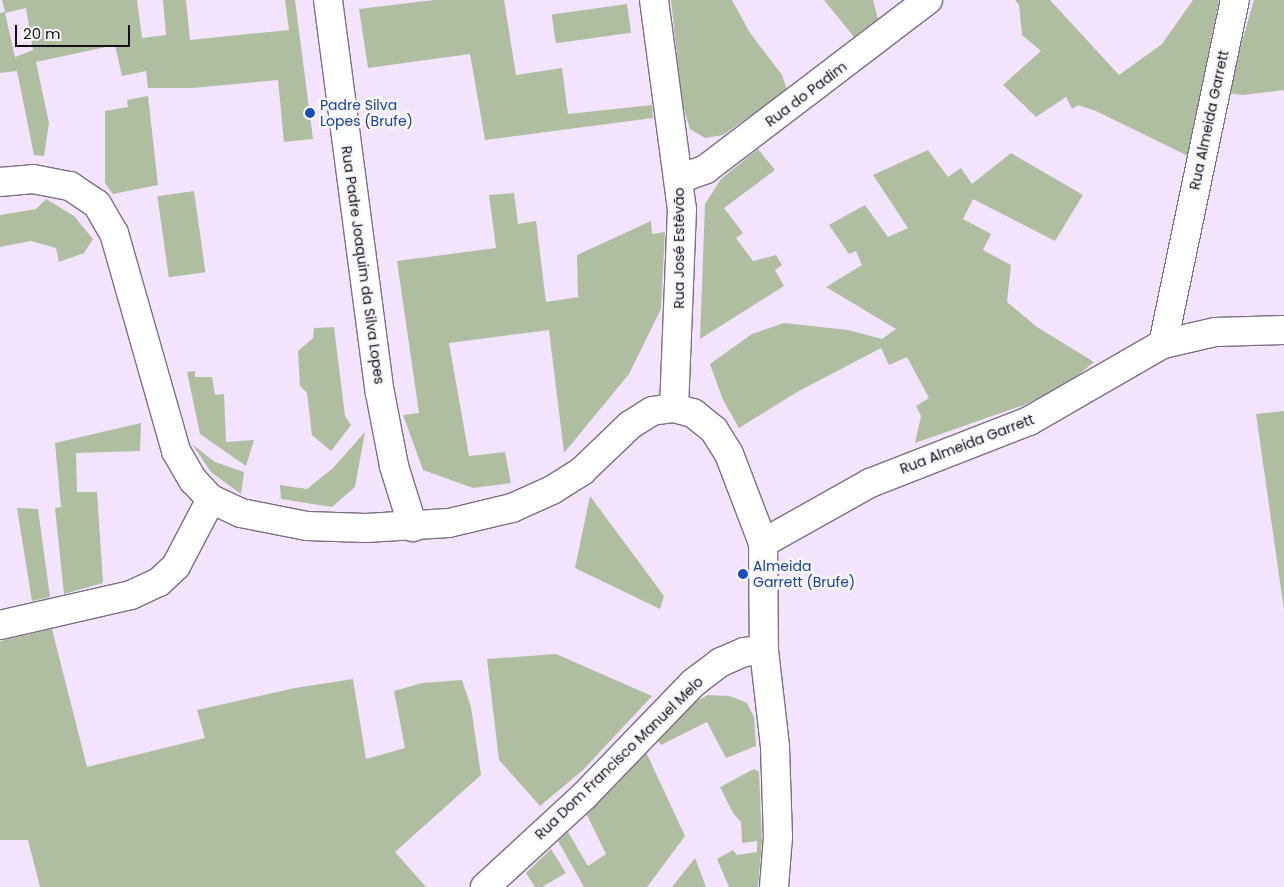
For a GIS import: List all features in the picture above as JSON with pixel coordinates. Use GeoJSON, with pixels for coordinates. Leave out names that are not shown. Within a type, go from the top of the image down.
{"type":"FeatureCollection","features":[{"type":"Feature","properties":{"kind":"street","name":"Rua Padre Joaquim da Silva Lopes"},"geometry":{"type":"LineString","coordinates":[[328,0],[380,394],[394,466],[413,527]]}},
{"type":"Feature","properties":{"kind":"street","name":"Rua José Estêvão"},"geometry":{"type":"LineString","coordinates":[[654,0],[679,179],[682,252],[674,408]]}},
{"type":"Feature","properties":{"kind":"street","name":"Rua do Padim"},"geometry":{"type":"LineString","coordinates":[[679,179],[694,176],[721,158],[928,0]]}},
{"type":"Feature","properties":{"kind":"street","name":"Rua Almeida Garrett"},"geometry":{"type":"LineString","coordinates":[[763,543],[879,479],[1029,421],[1163,344],[1235,0]]}},
{"type":"Feature","properties":{"kind":"street"},"geometry":{"type":"LineString","coordinates":[[0,182],[33,179],[70,186],[97,204],[114,233],[176,452],[193,480],[211,499],[241,513],[306,526],[413,527],[449,524],[512,508],[582,471],[630,425],[652,411],[674,408],[693,413],[714,430],[748,499],[763,543],[764,650],[775,746],[778,837],[774,887]]}},
{"type":"Feature","properties":{"kind":"street"},"geometry":{"type":"LineString","coordinates":[[1163,344],[1215,332],[1284,330]]}},
{"type":"Feature","properties":{"kind":"street"},"geometry":{"type":"LineString","coordinates":[[0,625],[131,595],[159,582],[176,566],[211,499]]}},
{"type":"Feature","properties":{"kind":"street","name":"Rua Dom Francisco Manuel Melo"},"geometry":{"type":"LineString","coordinates":[[485,887],[584,796],[693,684],[721,662],[744,652],[764,650]]}},
{"type":"Feature","properties":{"kind":"green space"},"geometry":{"type":"Polygon","coordinates":[[[2,0],[137,0],[142,38],[166,35],[163,0],[186,0],[190,40],[289,30],[285,0],[295,0],[313,139],[284,142],[278,80],[193,88],[148,88],[146,71],[122,76],[115,45],[36,62],[49,123],[44,156],[34,155],[17,71],[0,73],[0,13],[5,12],[2,0]],[[26,8],[5,13],[15,57],[33,50],[26,8]]]}},
{"type":"Feature","properties":{"kind":"green space"},"geometry":{"type":"Polygon","coordinates":[[[434,0],[504,0],[516,75],[562,68],[568,114],[652,105],[653,118],[485,140],[470,54],[368,68],[359,9],[434,0]]]}},
{"type":"Feature","properties":{"kind":"green space"},"geometry":{"type":"Polygon","coordinates":[[[671,0],[732,0],[750,33],[782,75],[787,90],[723,135],[705,138],[690,129],[682,102],[671,0]]]}},
{"type":"Feature","properties":{"kind":"green space"},"geometry":{"type":"Polygon","coordinates":[[[824,0],[873,0],[878,19],[854,37],[824,0]]]}},
{"type":"Feature","properties":{"kind":"green space"},"geometry":{"type":"Polygon","coordinates":[[[1015,0],[1050,0],[1119,75],[1162,44],[1193,0],[1219,0],[1188,156],[1096,111],[1078,105],[1072,109],[1066,97],[1036,117],[1003,85],[1041,51],[1022,35],[1019,5],[1015,0]]]}},
{"type":"Feature","properties":{"kind":"green space"},"geometry":{"type":"Polygon","coordinates":[[[1254,0],[1284,0],[1284,90],[1243,95],[1227,93],[1254,0]]]}},
{"type":"Feature","properties":{"kind":"green space"},"geometry":{"type":"Polygon","coordinates":[[[627,4],[631,33],[556,43],[552,15],[627,4]]]}},
{"type":"Feature","properties":{"kind":"green space"},"geometry":{"type":"Polygon","coordinates":[[[148,96],[158,185],[113,194],[105,183],[105,111],[128,107],[127,100],[148,96]]]}},
{"type":"Feature","properties":{"kind":"green space"},"geometry":{"type":"Polygon","coordinates":[[[758,149],[775,170],[724,208],[743,233],[736,238],[753,261],[776,255],[782,265],[775,270],[784,286],[700,339],[705,204],[721,179],[758,149]]]}},
{"type":"Feature","properties":{"kind":"green space"},"geometry":{"type":"Polygon","coordinates":[[[928,150],[948,177],[961,168],[972,184],[1011,153],[1083,195],[1055,241],[973,199],[963,219],[991,234],[983,250],[1011,265],[1007,302],[1037,327],[1094,362],[1066,385],[1024,405],[915,443],[921,416],[916,406],[929,398],[907,357],[889,365],[881,348],[797,392],[739,428],[723,400],[710,364],[752,334],[784,323],[848,330],[882,339],[896,329],[826,287],[862,265],[856,251],[849,254],[829,225],[865,205],[888,237],[908,228],[873,175],[928,150]]]}},
{"type":"Feature","properties":{"kind":"green space"},"geometry":{"type":"Polygon","coordinates":[[[194,191],[205,272],[169,277],[157,196],[194,191]]]}},
{"type":"Feature","properties":{"kind":"green space"},"geometry":{"type":"Polygon","coordinates":[[[514,193],[518,224],[536,221],[546,302],[578,297],[577,255],[651,221],[652,234],[665,232],[661,309],[629,374],[564,453],[549,330],[449,343],[469,456],[505,452],[511,483],[473,488],[423,470],[403,415],[419,413],[397,261],[496,248],[489,195],[514,193]]]}},
{"type":"Feature","properties":{"kind":"green space"},"geometry":{"type":"Polygon","coordinates":[[[46,199],[74,216],[93,239],[84,253],[59,262],[56,248],[31,241],[0,247],[0,215],[36,209],[46,199]]]}},
{"type":"Feature","properties":{"kind":"green space"},"geometry":{"type":"Polygon","coordinates":[[[334,327],[345,416],[351,425],[331,451],[312,435],[307,393],[300,386],[298,351],[313,338],[314,328],[334,327]]]}},
{"type":"Feature","properties":{"kind":"green space"},"geometry":{"type":"Polygon","coordinates":[[[195,371],[195,377],[212,377],[215,395],[224,394],[226,442],[254,440],[246,466],[200,434],[187,372],[195,371]]]}},
{"type":"Feature","properties":{"kind":"green space"},"geometry":{"type":"Polygon","coordinates":[[[1284,411],[1284,610],[1256,414],[1284,411]]]}},
{"type":"Feature","properties":{"kind":"green space"},"geometry":{"type":"Polygon","coordinates":[[[141,423],[140,451],[76,453],[77,492],[97,492],[103,583],[64,594],[55,508],[61,507],[55,443],[141,423]]]}},
{"type":"Feature","properties":{"kind":"green space"},"geometry":{"type":"Polygon","coordinates":[[[365,432],[355,487],[332,507],[281,499],[280,485],[307,489],[333,468],[365,432]]]}},
{"type":"Feature","properties":{"kind":"green space"},"geometry":{"type":"Polygon","coordinates":[[[192,444],[215,462],[244,472],[241,494],[211,472],[192,444]]]}},
{"type":"Feature","properties":{"kind":"green space"},"geometry":{"type":"Polygon","coordinates":[[[590,496],[664,596],[660,609],[575,568],[590,496]]]}},
{"type":"Feature","properties":{"kind":"green space"},"geometry":{"type":"Polygon","coordinates":[[[17,508],[38,509],[50,597],[32,601],[17,508]]]}},
{"type":"Feature","properties":{"kind":"green space"},"geometry":{"type":"Polygon","coordinates":[[[52,629],[87,767],[205,738],[197,710],[295,688],[353,679],[366,759],[405,748],[394,691],[422,683],[462,680],[471,707],[481,775],[395,852],[426,887],[40,887],[28,840],[0,840],[0,641],[52,629]]]}},
{"type":"Feature","properties":{"kind":"green space"},"geometry":{"type":"Polygon","coordinates":[[[556,654],[652,696],[583,770],[540,806],[499,760],[487,659],[556,654]]]}},
{"type":"Feature","properties":{"kind":"green space"},"geometry":{"type":"Polygon","coordinates":[[[708,695],[730,696],[747,703],[754,717],[756,746],[726,758],[707,722],[661,745],[657,740],[689,705],[708,695]]]}},
{"type":"Feature","properties":{"kind":"green space"},"geometry":{"type":"Polygon","coordinates":[[[646,752],[685,836],[647,887],[584,887],[558,841],[568,832],[588,866],[606,854],[587,815],[646,752]]]}},
{"type":"Feature","properties":{"kind":"green space"},"geometry":{"type":"Polygon","coordinates":[[[754,769],[759,772],[762,841],[758,887],[729,887],[717,859],[733,850],[737,855],[757,852],[757,841],[742,843],[741,822],[733,813],[720,787],[754,769]]]}},
{"type":"Feature","properties":{"kind":"green space"},"geometry":{"type":"Polygon","coordinates":[[[551,849],[566,873],[542,887],[535,887],[526,873],[551,849]]]}},
{"type":"Feature","properties":{"kind":"green space"},"geometry":{"type":"Polygon","coordinates":[[[695,858],[706,887],[672,887],[695,858]]]}},
{"type":"Feature","properties":{"kind":"place","name":"Padre Silva Lopes (Brufe)"},"geometry":{"type":"Point","coordinates":[310,113]}},
{"type":"Feature","properties":{"kind":"place","name":"Almeida Garrett (Brufe)"},"geometry":{"type":"Point","coordinates":[743,574]}}]}
